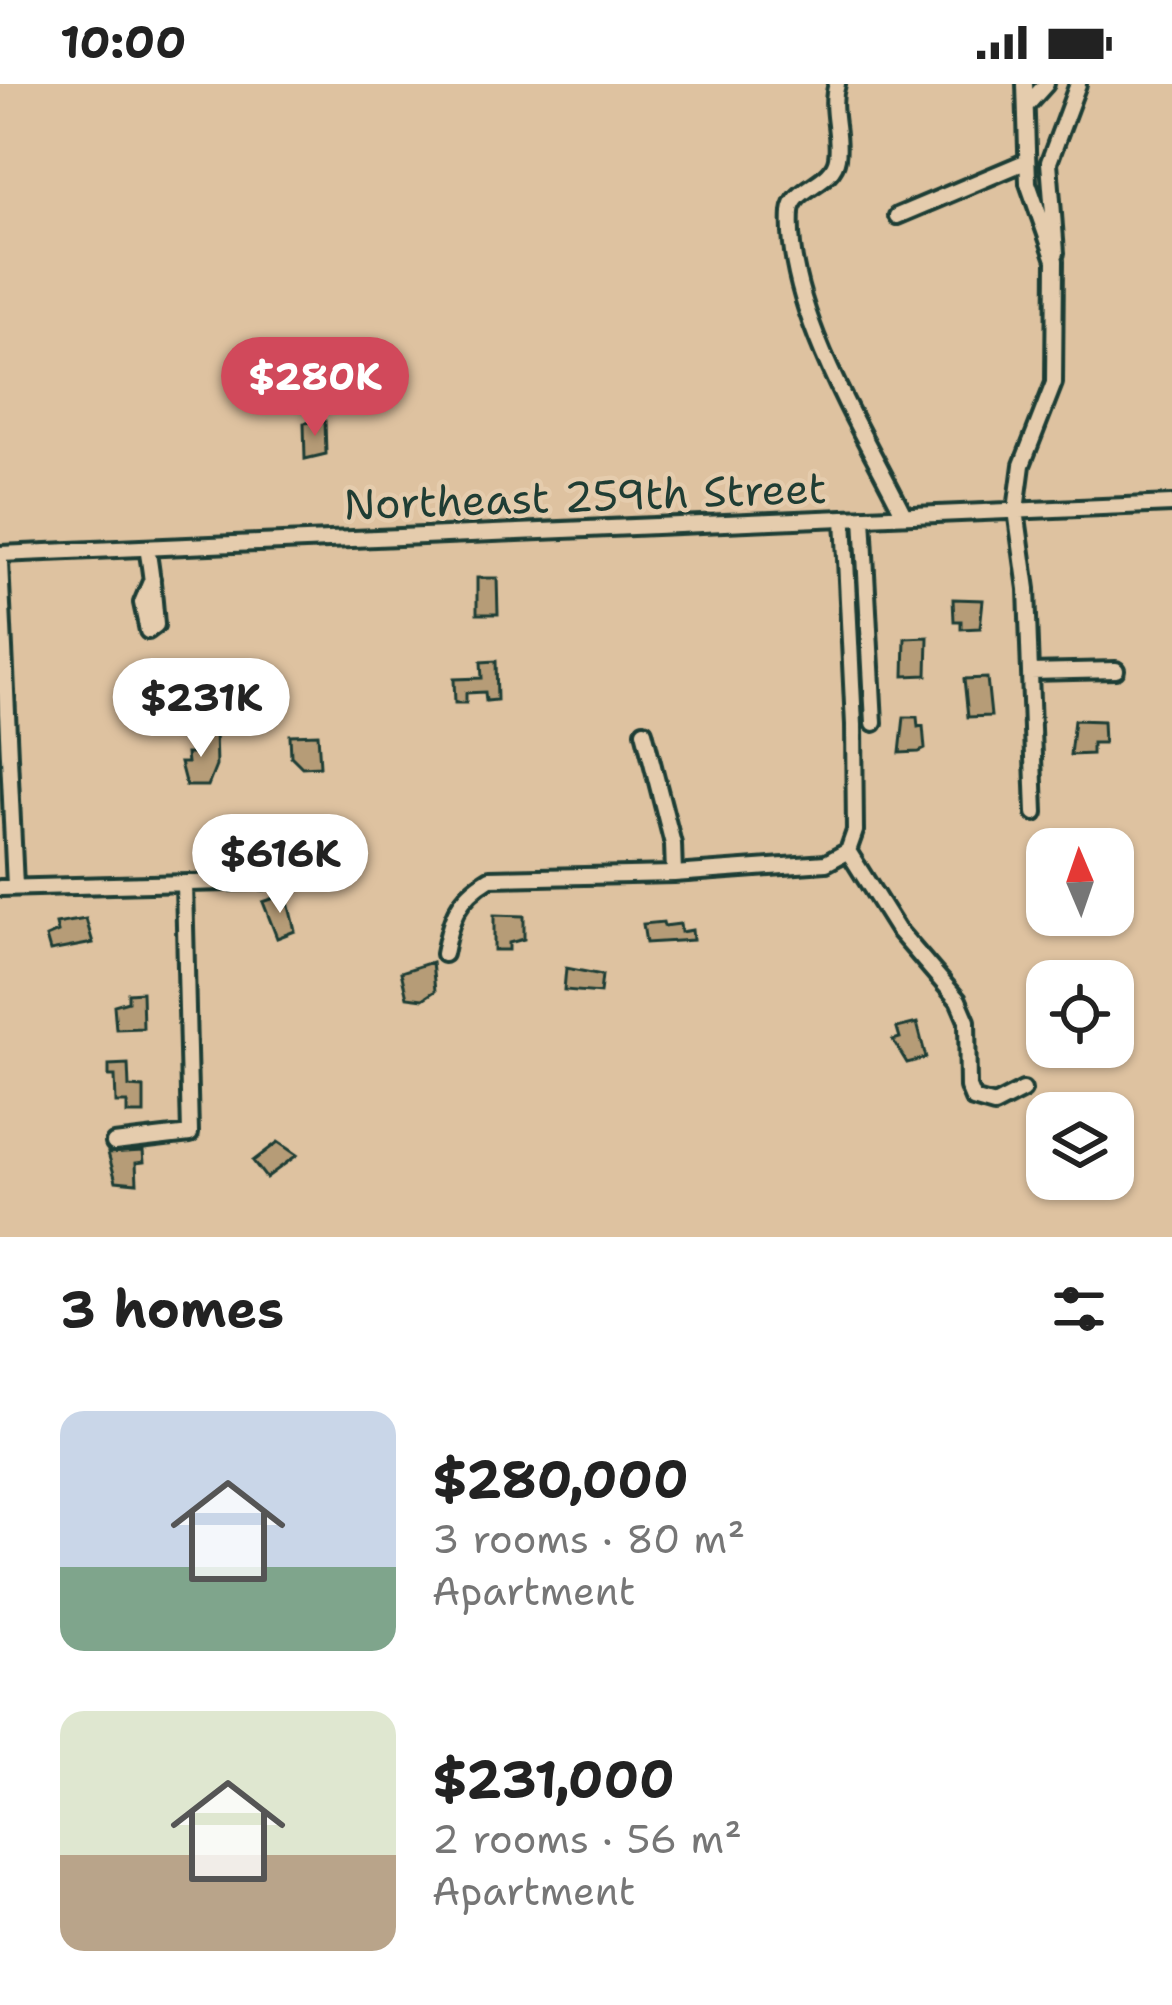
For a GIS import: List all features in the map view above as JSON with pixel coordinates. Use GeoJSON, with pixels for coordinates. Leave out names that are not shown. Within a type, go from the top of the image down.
{"type":"FeatureCollection","features":[{"type":"Feature","properties":{"kind":"street"},"geometry":{"type":"LineString","coordinates":[[837,84],[837,158],[831,172],[796,198],[791,209],[800,284],[825,352],[904,515]]}},
{"type":"Feature","properties":{"kind":"street"},"geometry":{"type":"LineString","coordinates":[[1025,84],[1025,162],[1055,260]]}},
{"type":"Feature","properties":{"kind":"street"},"geometry":{"type":"LineString","coordinates":[[1028,104],[1046,84]]}},
{"type":"Feature","properties":{"kind":"street"},"geometry":{"type":"LineString","coordinates":[[1035,813],[1027,589],[1016,510],[1022,465],[1054,383],[1059,237],[1049,162],[1078,84]]}},
{"type":"Feature","properties":{"kind":"street"},"geometry":{"type":"LineString","coordinates":[[897,216],[1025,162]]}},
{"type":"Feature","properties":{"kind":"street","name":"Northeast 259th Street"},"geometry":{"type":"LineString","coordinates":[[0,558],[1172,504]]}},
{"type":"Feature","properties":{"kind":"street"},"geometry":{"type":"LineString","coordinates":[[863,517],[874,723]]}},
{"type":"Feature","properties":{"kind":"street"},"geometry":{"type":"LineString","coordinates":[[444,954],[451,916],[465,893],[490,878],[674,874],[826,863],[848,851],[854,831],[854,725],[844,518]]}},
{"type":"Feature","properties":{"kind":"street"},"geometry":{"type":"LineString","coordinates":[[147,548],[152,579]]}},
{"type":"Feature","properties":{"kind":"street"},"geometry":{"type":"LineString","coordinates":[[0,558],[8,887],[263,881]]}},
{"type":"Feature","properties":{"kind":"street"},"geometry":{"type":"LineString","coordinates":[[1030,672],[1116,670]]}},
{"type":"Feature","properties":{"kind":"street"},"geometry":{"type":"LineString","coordinates":[[644,731],[670,829],[674,874]]}},
{"type":"Feature","properties":{"kind":"street"},"geometry":{"type":"LineString","coordinates":[[848,851],[897,929],[958,1000],[967,1021],[968,1087],[973,1099],[994,1105],[1023,1090]]}},
{"type":"Feature","properties":{"kind":"street"},"geometry":{"type":"LineString","coordinates":[[114,1143],[190,1134],[184,884]]}},
{"type":"Feature","properties":{"kind":"building"},"geometry":{"type":"Polygon","coordinates":[[[332,353],[336,385],[281,391],[280,386],[311,378],[315,355],[332,353]]]}},
{"type":"Feature","properties":{"kind":"building"},"geometry":{"type":"Polygon","coordinates":[[[325,421],[326,454],[305,459],[304,423],[325,421]]]}},
{"type":"Feature","properties":{"kind":"building"},"geometry":{"type":"Polygon","coordinates":[[[477,578],[497,578],[498,614],[477,614],[477,578]]]}},
{"type":"Feature","properties":{"kind":"building"},"geometry":{"type":"Polygon","coordinates":[[[953,599],[983,600],[980,628],[961,629],[961,621],[954,621],[953,599]]]}},
{"type":"Feature","properties":{"kind":"building"},"geometry":{"type":"Polygon","coordinates":[[[928,637],[927,675],[904,676],[905,638],[928,637]]]}},
{"type":"Feature","properties":{"kind":"building"},"geometry":{"type":"Polygon","coordinates":[[[496,661],[497,700],[486,701],[485,692],[466,693],[466,703],[455,703],[454,679],[482,678],[481,662],[496,661]]]}},
{"type":"Feature","properties":{"kind":"building"},"geometry":{"type":"Polygon","coordinates":[[[987,678],[991,716],[968,717],[964,679],[987,678]]]}},
{"type":"Feature","properties":{"kind":"building"},"geometry":{"type":"Polygon","coordinates":[[[904,717],[917,717],[918,727],[923,726],[925,749],[900,753],[904,717]]]}},
{"type":"Feature","properties":{"kind":"building"},"geometry":{"type":"Polygon","coordinates":[[[1074,720],[1103,721],[1104,743],[1092,743],[1092,754],[1070,755],[1074,720]]]}},
{"type":"Feature","properties":{"kind":"building"},"geometry":{"type":"Polygon","coordinates":[[[215,730],[216,766],[208,786],[186,786],[180,763],[187,763],[186,754],[196,754],[195,733],[215,730]]]}},
{"type":"Feature","properties":{"kind":"building"},"geometry":{"type":"Polygon","coordinates":[[[318,734],[320,766],[302,767],[291,756],[290,735],[318,734]]]}},
{"type":"Feature","properties":{"kind":"building"},"geometry":{"type":"Polygon","coordinates":[[[286,894],[295,931],[277,938],[263,902],[286,894]]]}},
{"type":"Feature","properties":{"kind":"building"},"geometry":{"type":"Polygon","coordinates":[[[494,915],[524,916],[524,939],[509,943],[509,950],[494,950],[494,915]]]}},
{"type":"Feature","properties":{"kind":"building"},"geometry":{"type":"Polygon","coordinates":[[[86,919],[93,943],[50,951],[46,937],[58,932],[56,924],[86,919]]]}},
{"type":"Feature","properties":{"kind":"building"},"geometry":{"type":"Polygon","coordinates":[[[663,922],[664,926],[680,924],[681,932],[692,930],[693,940],[646,943],[643,924],[663,922]]]}},
{"type":"Feature","properties":{"kind":"building"},"geometry":{"type":"Polygon","coordinates":[[[432,962],[435,991],[423,999],[407,997],[401,972],[432,962]]]}},
{"type":"Feature","properties":{"kind":"building"},"geometry":{"type":"Polygon","coordinates":[[[566,968],[602,975],[600,993],[564,990],[566,968]]]}},
{"type":"Feature","properties":{"kind":"building"},"geometry":{"type":"Polygon","coordinates":[[[142,992],[143,1028],[116,1029],[114,1005],[128,1001],[128,993],[142,992]]]}},
{"type":"Feature","properties":{"kind":"building"},"geometry":{"type":"Polygon","coordinates":[[[917,1023],[926,1058],[907,1063],[893,1040],[900,1038],[897,1028],[917,1023]]]}},
{"type":"Feature","properties":{"kind":"building"},"geometry":{"type":"Polygon","coordinates":[[[128,1064],[129,1087],[144,1088],[144,1114],[127,1114],[127,1103],[116,1103],[115,1076],[109,1076],[109,1065],[128,1064]]]}},
{"type":"Feature","properties":{"kind":"building"},"geometry":{"type":"Polygon","coordinates":[[[278,1142],[297,1155],[266,1178],[253,1161],[278,1142]]]}},
{"type":"Feature","properties":{"kind":"building"},"geometry":{"type":"Polygon","coordinates":[[[143,1151],[144,1162],[136,1163],[137,1183],[116,1181],[108,1153],[143,1151]]]}}]}
